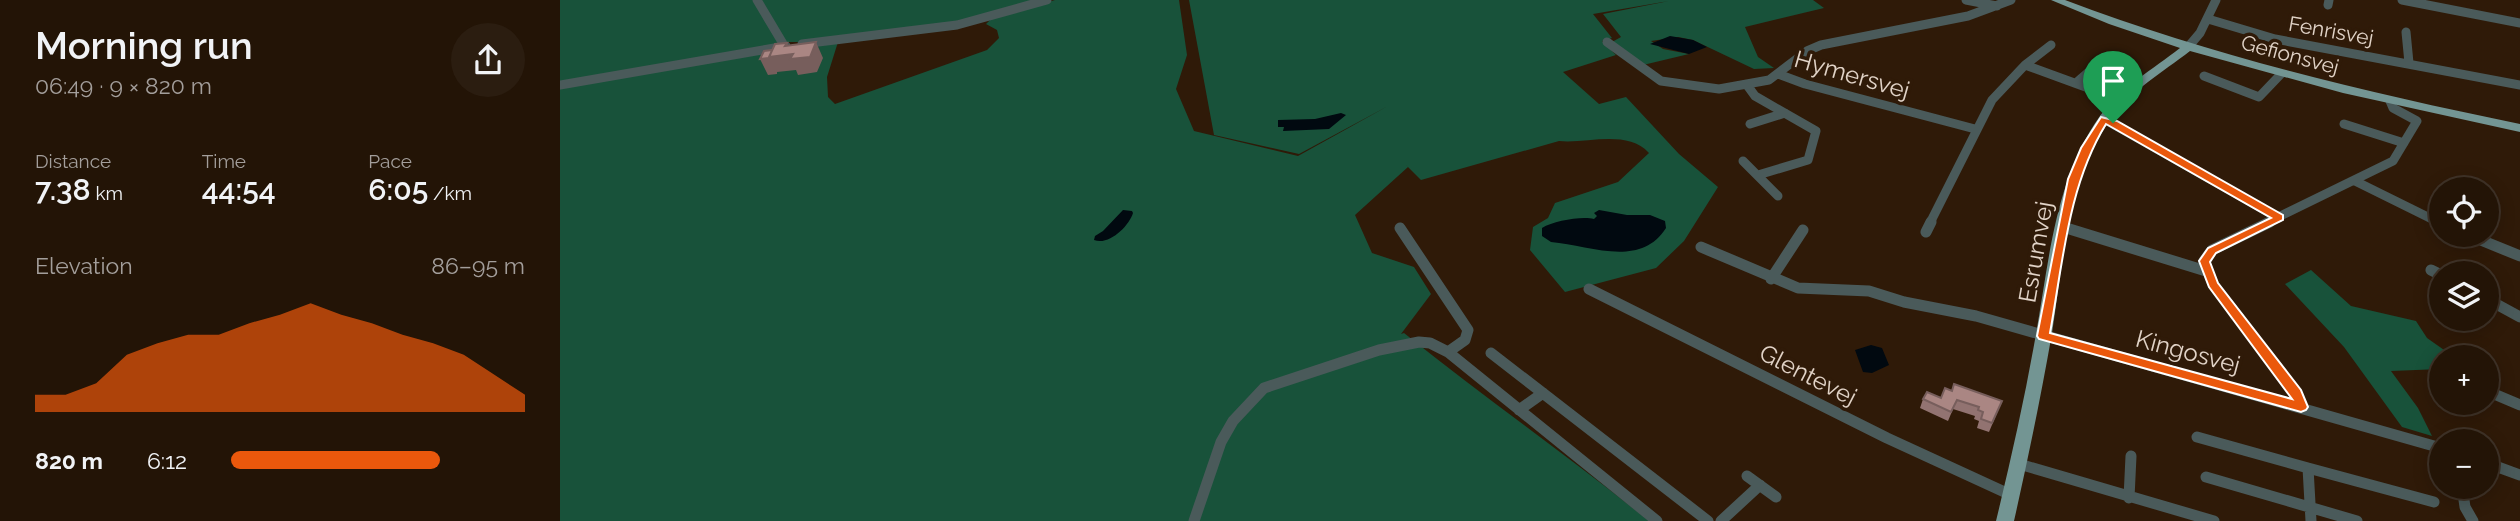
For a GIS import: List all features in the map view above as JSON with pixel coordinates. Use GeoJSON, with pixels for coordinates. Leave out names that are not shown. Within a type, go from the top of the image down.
{"type":"FeatureCollection","features":[{"type":"Feature","properties":{"kind":"main road","name":"Gefionsvej"},"geometry":{"type":"LineString","coordinates":[[2056,0],[2189,46],[2281,74],[2390,102],[2520,128]]}},
{"type":"Feature","properties":{"kind":"main road","name":"Esrumvej"},"geometry":{"type":"LineString","coordinates":[[2005,521],[2019,464],[2063,227],[2076,172],[2086,148],[2104,119],[2121,100],[2189,46]]}},
{"type":"Feature","properties":{"kind":"street"},"geometry":{"type":"LineString","coordinates":[[757,0],[785,47]]}},
{"type":"Feature","properties":{"kind":"street"},"geometry":{"type":"LineString","coordinates":[[560,86],[785,47],[957,25],[1047,0]]}},
{"type":"Feature","properties":{"kind":"street"},"geometry":{"type":"LineString","coordinates":[[1966,0],[1997,6]]}},
{"type":"Feature","properties":{"kind":"street"},"geometry":{"type":"LineString","coordinates":[[1778,74],[1814,47],[1968,16],[2011,0]]}},
{"type":"Feature","properties":{"kind":"street","name":"Esrumvej"},"geometry":{"type":"LineString","coordinates":[[2189,46],[2208,19],[2216,0]]}},
{"type":"Feature","properties":{"kind":"street"},"geometry":{"type":"LineString","coordinates":[[2402,0],[2520,23]]}},
{"type":"Feature","properties":{"kind":"street"},"geometry":{"type":"LineString","coordinates":[[2449,0],[2451,10]]}},
{"type":"Feature","properties":{"kind":"street","name":"Fenrisvej"},"geometry":{"type":"LineString","coordinates":[[2208,19],[2275,39],[2520,85]]}},
{"type":"Feature","properties":{"kind":"street","name":"Fenrisvej"},"geometry":{"type":"LineString","coordinates":[[2406,32],[2409,63]]}},
{"type":"Feature","properties":{"kind":"street","name":"Hymersvej"},"geometry":{"type":"LineString","coordinates":[[1607,42],[1661,81],[1719,89],[1769,80],[1778,74],[1805,84],[1975,129]]}},
{"type":"Feature","properties":{"kind":"street"},"geometry":{"type":"LineString","coordinates":[[1926,232],[1975,129],[1992,100],[2025,65],[2051,45]]}},
{"type":"Feature","properties":{"kind":"street"},"geometry":{"type":"LineString","coordinates":[[2076,83],[2098,64]]}},
{"type":"Feature","properties":{"kind":"street"},"geometry":{"type":"LineString","coordinates":[[2025,65],[2121,100]]}},
{"type":"Feature","properties":{"kind":"street"},"geometry":{"type":"LineString","coordinates":[[2204,76],[2259,97],[2281,74]]}},
{"type":"Feature","properties":{"kind":"street"},"geometry":{"type":"LineString","coordinates":[[1748,85],[1755,96],[1816,131],[1808,160],[1758,176]]}},
{"type":"Feature","properties":{"kind":"street"},"geometry":{"type":"LineString","coordinates":[[2301,407],[2296,393],[2206,271],[2204,261],[2212,250],[2393,161],[2417,121],[2393,108],[2390,102]]}},
{"type":"Feature","properties":{"kind":"street"},"geometry":{"type":"LineString","coordinates":[[1750,124],[1785,113]]}},
{"type":"Feature","properties":{"kind":"street"},"geometry":{"type":"LineString","coordinates":[[2104,119],[2279,218]]}},
{"type":"Feature","properties":{"kind":"street"},"geometry":{"type":"LineString","coordinates":[[2344,124],[2404,143]]}},
{"type":"Feature","properties":{"kind":"street"},"geometry":{"type":"LineString","coordinates":[[1743,161],[1778,195]]}},
{"type":"Feature","properties":{"kind":"street"},"geometry":{"type":"LineString","coordinates":[[2355,181],[2429,218]]}},
{"type":"Feature","properties":{"kind":"street"},"geometry":{"type":"LineString","coordinates":[[2063,227],[2206,271]]}},
{"type":"Feature","properties":{"kind":"street"},"geometry":{"type":"LineString","coordinates":[[1400,228],[1468,330],[1465,340],[1448,352]]}},
{"type":"Feature","properties":{"kind":"street"},"geometry":{"type":"LineString","coordinates":[[1771,279],[1803,230]]}},
{"type":"Feature","properties":{"kind":"street","name":"Kingosvej"},"geometry":{"type":"LineString","coordinates":[[1701,247],[1771,279],[1806,289],[1869,291],[1904,302],[1976,316],[2429,444]]}},
{"type":"Feature","properties":{"kind":"street"},"geometry":{"type":"LineString","coordinates":[[2498,247],[2520,256]]}},
{"type":"Feature","properties":{"kind":"street","name":"Glentevej"},"geometry":{"type":"LineString","coordinates":[[1589,289],[1887,438],[2011,495]]}},
{"type":"Feature","properties":{"kind":"street"},"geometry":{"type":"LineString","coordinates":[[2499,306],[2520,317]]}},
{"type":"Feature","properties":{"kind":"street"},"geometry":{"type":"LineString","coordinates":[[1194,521],[1221,442],[1233,421],[1264,388],[1379,350],[1419,342],[1438,345],[1448,352],[1657,521]]}},
{"type":"Feature","properties":{"kind":"street"},"geometry":{"type":"LineString","coordinates":[[1491,352],[1708,521]]}},
{"type":"Feature","properties":{"kind":"street"},"geometry":{"type":"LineString","coordinates":[[1519,410],[1543,393]]}},
{"type":"Feature","properties":{"kind":"street"},"geometry":{"type":"LineString","coordinates":[[2499,396],[2520,405]]}},
{"type":"Feature","properties":{"kind":"street"},"geometry":{"type":"LineString","coordinates":[[2197,437],[2434,502]]}},
{"type":"Feature","properties":{"kind":"street"},"geometry":{"type":"LineString","coordinates":[[2129,498],[2132,456]]}},
{"type":"Feature","properties":{"kind":"street"},"geometry":{"type":"LineString","coordinates":[[2019,464],[2214,521]]}},
{"type":"Feature","properties":{"kind":"street"},"geometry":{"type":"LineString","coordinates":[[2499,467],[2520,475]]}},
{"type":"Feature","properties":{"kind":"street"},"geometry":{"type":"LineString","coordinates":[[2308,468],[2311,514]]}},
{"type":"Feature","properties":{"kind":"street"},"geometry":{"type":"LineString","coordinates":[[1747,477],[1776,497]]}},
{"type":"Feature","properties":{"kind":"street"},"geometry":{"type":"LineString","coordinates":[[2206,477],[2311,514],[2357,521]]}},
{"type":"Feature","properties":{"kind":"street"},"geometry":{"type":"LineString","coordinates":[[1721,521],[1760,485]]}},
{"type":"Feature","properties":{"kind":"street"},"geometry":{"type":"LineString","coordinates":[[2464,499],[2473,521]]}},
{"type":"Feature","properties":{"kind":"green space"},"geometry":{"type":"Polygon","coordinates":[[[560,0],[1041,0],[950,24],[799,42],[778,42],[773,49],[838,42],[827,77],[828,97],[835,104],[987,50],[999,38],[997,30],[986,24],[991,19],[1055,0],[1179,0],[1187,55],[1176,89],[1194,131],[1298,156],[1388,106],[1299,154],[1214,135],[1189,0],[1813,0],[1824,8],[1745,27],[1758,57],[1774,68],[1754,69],[1693,40],[1678,37],[1651,41],[1663,49],[1689,54],[1643,65],[1612,42],[1621,37],[1603,14],[1669,1],[1593,14],[1612,38],[1602,41],[1616,55],[1563,72],[1599,104],[1626,97],[1679,154],[1718,187],[1684,241],[1656,268],[1565,292],[1530,250],[1533,227],[1548,218],[1555,203],[1618,182],[1649,153],[1630,141],[1559,141],[1421,180],[1408,167],[1355,215],[1372,253],[1414,267],[1431,294],[1401,334],[1404,333],[1649,521],[560,521],[560,0]]]}},
{"type":"Feature","properties":{"kind":"green space"},"geometry":{"type":"Polygon","coordinates":[[[2311,270],[2351,306],[2416,321],[2427,338],[2437,345],[2429,345],[2429,369],[2391,371],[2418,408],[2429,435],[2402,427],[2344,347],[2285,284],[2311,270]]]}},
{"type":"Feature","properties":{"kind":"shaded area"},"geometry":{"type":"Polygon","coordinates":[[[1670,36],[1693,40],[1707,47],[1689,54],[1650,44],[1670,36]]]}},
{"type":"Feature","properties":{"kind":"shaded area"},"geometry":{"type":"Polygon","coordinates":[[[1341,113],[1346,115],[1329,129],[1283,131],[1284,127],[1278,127],[1278,120],[1315,119],[1341,113]]]}},
{"type":"Feature","properties":{"kind":"shaded area"},"geometry":{"type":"Polygon","coordinates":[[[1123,210],[1133,213],[1123,229],[1112,238],[1094,240],[1095,236],[1123,210]]]}},
{"type":"Feature","properties":{"kind":"shaded area"},"geometry":{"type":"Polygon","coordinates":[[[1599,210],[1627,215],[1650,215],[1665,221],[1666,228],[1655,240],[1642,248],[1613,252],[1551,242],[1542,236],[1542,228],[1547,225],[1575,219],[1594,219],[1597,216],[1594,213],[1599,210]]]}},
{"type":"Feature","properties":{"kind":"shaded area"},"geometry":{"type":"Polygon","coordinates":[[[1871,345],[1882,348],[1889,365],[1872,373],[1863,372],[1855,350],[1871,345]]]}},
{"type":"Feature","properties":{"kind":"building"},"geometry":{"type":"Polygon","coordinates":[[[816,42],[810,57],[790,59],[793,54],[769,57],[775,44],[787,43],[785,46],[816,42]]]}},
{"type":"Feature","properties":{"kind":"building"},"geometry":{"type":"Polygon","coordinates":[[[772,50],[769,58],[760,59],[764,51],[772,50]]]}},
{"type":"Feature","properties":{"kind":"building"},"geometry":{"type":"Polygon","coordinates":[[[1954,384],[2002,401],[1992,423],[1981,419],[1983,412],[1978,410],[1979,407],[1957,400],[1951,412],[1923,399],[1927,392],[1941,398],[1945,388],[1952,391],[1954,384]]]}},
{"type":"Feature","properties":{"kind":"route"},"geometry":{"type":"LineString","coordinates":[[2104,119],[2113,123],[2279,218],[2212,250],[2204,261],[2213,284],[2296,393],[2301,407],[2044,336],[2073,179],[2086,148],[2104,119]]}}]}
